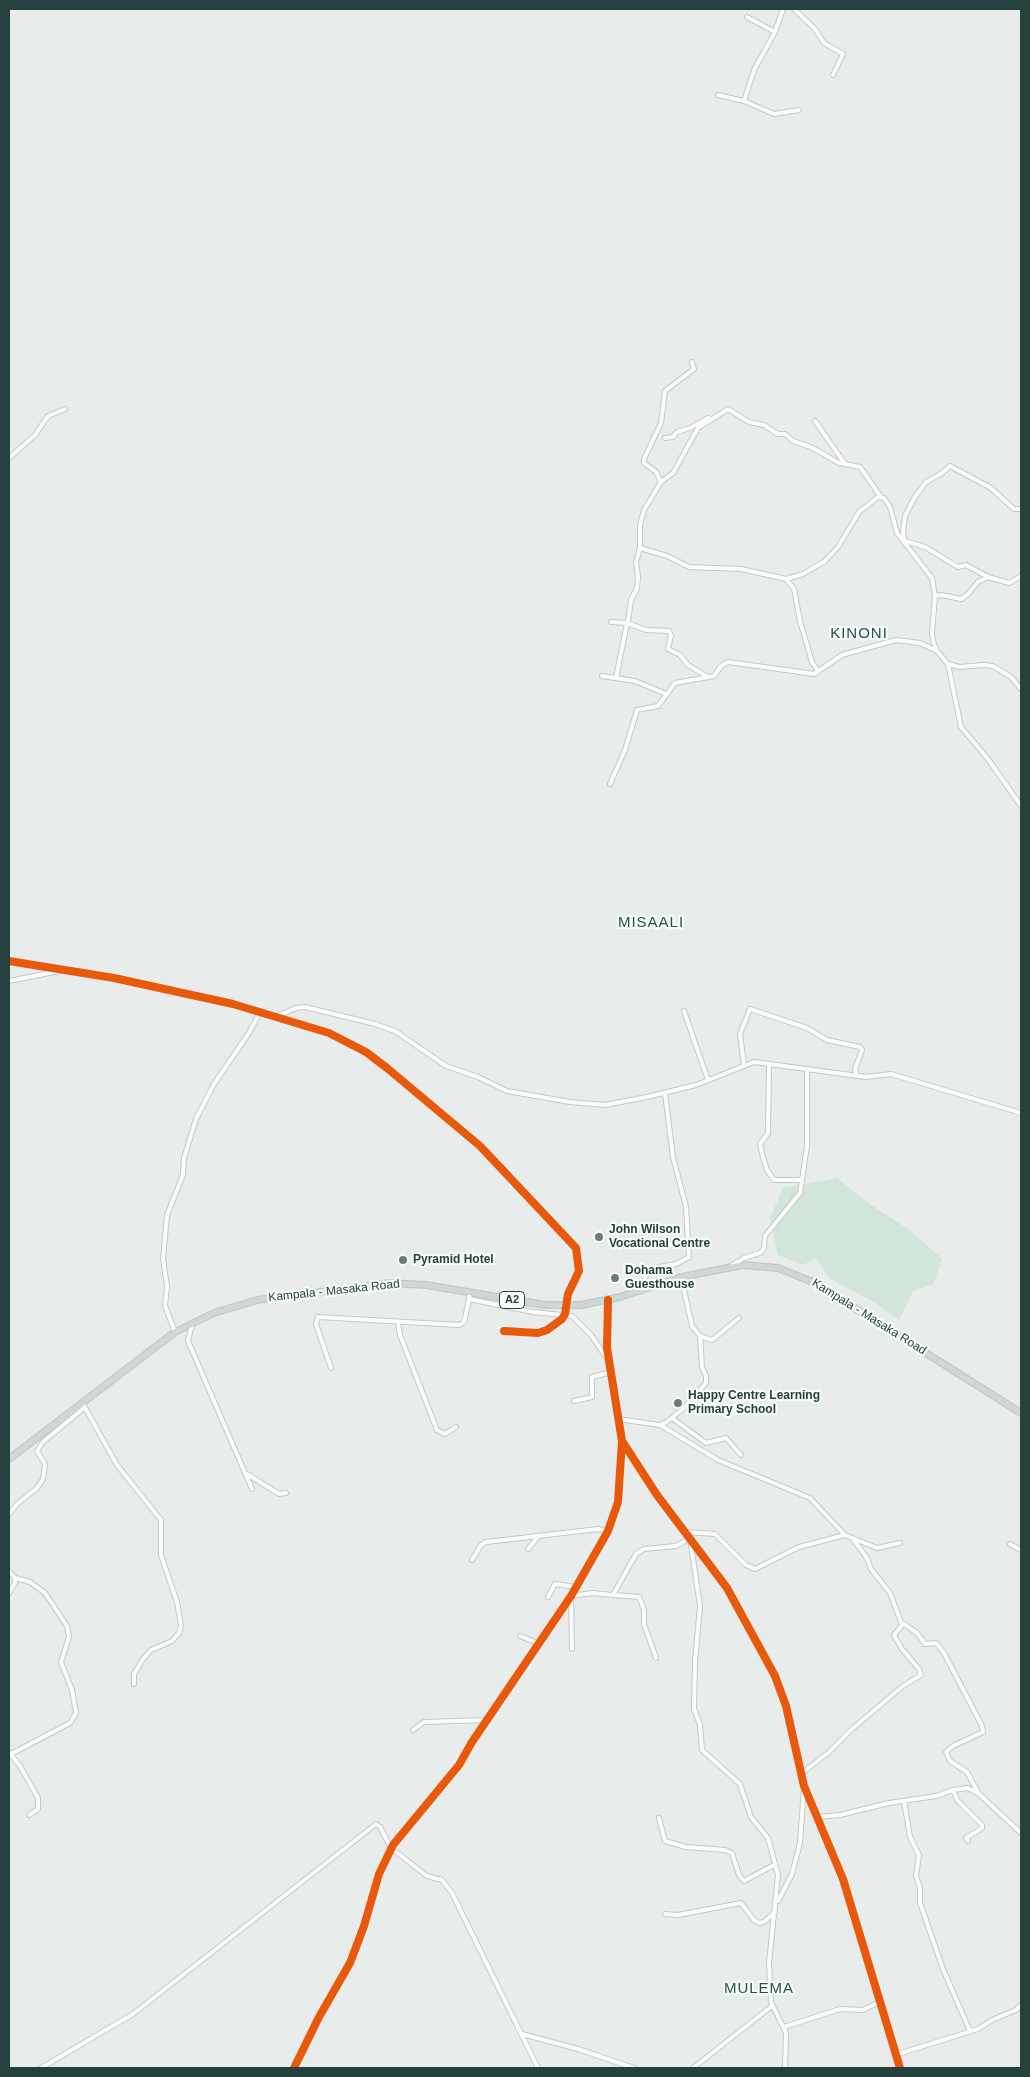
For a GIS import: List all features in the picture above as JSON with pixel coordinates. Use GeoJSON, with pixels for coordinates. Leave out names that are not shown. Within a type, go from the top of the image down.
{"type":"FeatureCollection","features":[{"type":"Feature","properties":{"kind":"main road","name":"Kampala - Masaka Road"},"geometry":{"type":"LineString","coordinates":[[9,1459],[83,1406],[175,1332],[214,1313],[257,1300],[390,1283],[417,1284],[469,1296],[566,1306],[608,1300],[641,1291],[681,1276],[730,1266],[778,1268],[815,1283],[1021,1413]]}},
{"type":"Feature","properties":{"kind":"street"},"geometry":{"type":"LineString","coordinates":[[744,101],[754,70],[774,32],[782,9]]}},
{"type":"Feature","properties":{"kind":"street"},"geometry":{"type":"LineString","coordinates":[[794,9],[815,29],[824,43],[843,54],[833,75]]}},
{"type":"Feature","properties":{"kind":"street"},"geometry":{"type":"LineString","coordinates":[[747,17],[774,32]]}},
{"type":"Feature","properties":{"kind":"street"},"geometry":{"type":"LineString","coordinates":[[718,94],[744,101],[774,114],[799,110]]}},
{"type":"Feature","properties":{"kind":"street"},"geometry":{"type":"LineString","coordinates":[[661,482],[656,472],[644,463],[644,459],[661,423],[666,388],[694,369],[692,362]]}},
{"type":"Feature","properties":{"kind":"street"},"geometry":{"type":"LineString","coordinates":[[9,458],[35,435],[48,416],[65,409]]}},
{"type":"Feature","properties":{"kind":"street"},"geometry":{"type":"LineString","coordinates":[[616,678],[631,600],[636,588],[636,562],[640,548],[640,524],[644,510],[661,482],[673,473],[690,445],[695,432],[711,419],[728,409],[749,422],[764,425],[778,434],[785,434],[793,442],[811,447],[839,463],[860,467],[890,507],[896,533],[932,578],[935,596],[932,633],[937,652]]}},
{"type":"Feature","properties":{"kind":"street"},"geometry":{"type":"LineString","coordinates":[[665,438],[673,437],[677,432],[690,428],[700,421],[708,418],[711,419]]}},
{"type":"Feature","properties":{"kind":"street"},"geometry":{"type":"LineString","coordinates":[[815,420],[845,464]]}},
{"type":"Feature","properties":{"kind":"street"},"geometry":{"type":"LineString","coordinates":[[690,428],[690,445]]}},
{"type":"Feature","properties":{"kind":"street"},"geometry":{"type":"LineString","coordinates":[[906,547],[903,532],[905,516],[915,497],[926,482],[950,466],[992,488],[1014,509],[1021,509]]}},
{"type":"Feature","properties":{"kind":"street"},"geometry":{"type":"LineString","coordinates":[[640,548],[672,558],[684,566],[741,569],[786,579],[803,574],[825,561],[838,547],[860,512],[881,496]]}},
{"type":"Feature","properties":{"kind":"street"},"geometry":{"type":"LineString","coordinates":[[904,541],[925,547],[958,567],[966,565],[988,577],[1009,583],[1021,576]]}},
{"type":"Feature","properties":{"kind":"street"},"geometry":{"type":"LineString","coordinates":[[935,596],[942,595],[961,599],[978,582],[988,577]]}},
{"type":"Feature","properties":{"kind":"street"},"geometry":{"type":"LineString","coordinates":[[786,579],[794,588],[800,621],[812,662],[818,672]]}},
{"type":"Feature","properties":{"kind":"street"},"geometry":{"type":"LineString","coordinates":[[611,622],[627,623],[646,630],[669,631],[671,635],[668,649],[680,655],[688,665],[708,678]]}},
{"type":"Feature","properties":{"kind":"street"},"geometry":{"type":"LineString","coordinates":[[610,784],[625,750],[638,710],[658,706],[675,683],[714,676],[721,666],[728,662],[809,674],[818,672],[842,655],[896,640],[920,644],[937,652],[948,664],[961,727],[988,760],[1021,806]]}},
{"type":"Feature","properties":{"kind":"street"},"geometry":{"type":"LineString","coordinates":[[948,664],[959,667],[993,666],[1011,677],[1021,689]]}},
{"type":"Feature","properties":{"kind":"street"},"geometry":{"type":"LineString","coordinates":[[602,676],[635,681],[666,694]]}},
{"type":"Feature","properties":{"kind":"street"},"geometry":{"type":"LineString","coordinates":[[9,961],[163,988],[260,1012],[329,1033],[366,1052],[413,1088],[480,1146],[576,1248],[579,1271],[568,1294],[565,1314],[555,1325],[538,1333],[504,1331]]}},
{"type":"Feature","properties":{"kind":"street"},"geometry":{"type":"LineString","coordinates":[[9,981],[61,971]]}},
{"type":"Feature","properties":{"kind":"street"},"geometry":{"type":"LineString","coordinates":[[275,1017],[296,1008],[305,1007],[384,1026],[407,1039],[446,1066],[478,1077],[507,1091],[535,1097],[605,1104],[665,1093],[708,1080],[754,1062],[857,1076],[891,1074],[1021,1113]]}},
{"type":"Feature","properties":{"kind":"street"},"geometry":{"type":"LineString","coordinates":[[744,1065],[740,1034],[750,1009],[807,1028],[827,1040],[859,1046],[862,1050],[856,1068],[857,1076]]}},
{"type":"Feature","properties":{"kind":"street"},"geometry":{"type":"LineString","coordinates":[[684,1011],[708,1080]]}},
{"type":"Feature","properties":{"kind":"street"},"geometry":{"type":"LineString","coordinates":[[175,1332],[166,1306],[167,1286],[163,1259],[167,1216],[182,1175],[184,1158],[196,1119],[214,1084],[249,1033],[260,1012]]}},
{"type":"Feature","properties":{"kind":"street"},"geometry":{"type":"LineString","coordinates":[[769,1065],[768,1133],[760,1144],[763,1157],[767,1170],[774,1180],[800,1180]]}},
{"type":"Feature","properties":{"kind":"street"},"geometry":{"type":"LineString","coordinates":[[730,1266],[739,1260],[760,1253],[764,1248],[765,1236],[798,1196],[807,1146],[807,1070]]}},
{"type":"Feature","properties":{"kind":"street"},"geometry":{"type":"LineString","coordinates":[[641,1291],[648,1269],[676,1264],[689,1257],[686,1207],[673,1156],[665,1093]]}},
{"type":"Feature","properties":{"kind":"street"},"geometry":{"type":"LineString","coordinates":[[681,1276],[692,1326],[700,1336],[712,1340],[739,1318]]}},
{"type":"Feature","properties":{"kind":"street"},"geometry":{"type":"LineString","coordinates":[[331,1368],[316,1324],[318,1317],[462,1324],[465,1319],[469,1296],[533,1312],[572,1316],[585,1329],[609,1362]]}},
{"type":"Feature","properties":{"kind":"street"},"geometry":{"type":"LineString","coordinates":[[294,2068],[319,2017],[350,1963],[364,1926],[379,1874],[392,1848],[414,1817],[459,1765],[571,1596],[608,1531],[618,1502],[622,1441],[607,1348],[608,1300]]}},
{"type":"Feature","properties":{"kind":"street"},"geometry":{"type":"LineString","coordinates":[[398,1322],[400,1335],[437,1430],[445,1434],[456,1427]]}},
{"type":"Feature","properties":{"kind":"street"},"geometry":{"type":"LineString","coordinates":[[192,1324],[188,1341],[252,1489]]}},
{"type":"Feature","properties":{"kind":"street"},"geometry":{"type":"LineString","coordinates":[[660,1425],[683,1409],[706,1383],[706,1376],[702,1367],[700,1336]]}},
{"type":"Feature","properties":{"kind":"street"},"geometry":{"type":"LineString","coordinates":[[574,1401],[592,1397],[592,1377],[611,1372]]}},
{"type":"Feature","properties":{"kind":"street"},"geometry":{"type":"LineString","coordinates":[[9,1514],[16,1504],[37,1488],[43,1479],[45,1464],[37,1451],[44,1442],[83,1406],[117,1465],[161,1520],[161,1555],[177,1602],[180,1631],[172,1641],[156,1647],[146,1656],[134,1674],[134,1684]]}},
{"type":"Feature","properties":{"kind":"street"},"geometry":{"type":"LineString","coordinates":[[672,1417],[706,1444],[726,1438],[741,1455]]}},
{"type":"Feature","properties":{"kind":"street"},"geometry":{"type":"LineString","coordinates":[[618,1419],[660,1425],[718,1460],[810,1498],[845,1535],[853,1539],[877,1548],[900,1543]]}},
{"type":"Feature","properties":{"kind":"street"},"geometry":{"type":"LineString","coordinates":[[622,1441],[657,1495],[727,1588],[775,1676],[786,1706],[804,1786],[846,1888],[900,2068]]}},
{"type":"Feature","properties":{"kind":"street"},"geometry":{"type":"LineString","coordinates":[[247,1474],[279,1494],[286,1493]]}},
{"type":"Feature","properties":{"kind":"street"},"geometry":{"type":"LineString","coordinates":[[472,1560],[481,1545],[486,1542],[598,1530],[608,1531]]}},
{"type":"Feature","properties":{"kind":"street"},"geometry":{"type":"LineString","coordinates":[[686,1532],[715,1534],[746,1565],[755,1569],[799,1547],[845,1535]]}},
{"type":"Feature","properties":{"kind":"street"},"geometry":{"type":"LineString","coordinates":[[528,1549],[538,1537]]}},
{"type":"Feature","properties":{"kind":"street"},"geometry":{"type":"LineString","coordinates":[[613,1594],[636,1554],[644,1549],[676,1546],[690,1538]]}},
{"type":"Feature","properties":{"kind":"street"},"geometry":{"type":"LineString","coordinates":[[690,1538],[700,1606],[695,1661],[694,1709],[700,1725],[702,1750],[740,1784],[752,1818],[768,1838],[778,1875],[769,1958],[772,2006],[784,2027],[786,2038],[785,2068]]}},
{"type":"Feature","properties":{"kind":"street"},"geometry":{"type":"LineString","coordinates":[[853,1539],[867,1558],[871,1569],[890,1593],[903,1624],[917,1633],[925,1644],[932,1642],[939,1645],[982,1726],[983,1732],[952,1746],[946,1752],[950,1760],[968,1772],[979,1794]]}},
{"type":"Feature","properties":{"kind":"street"},"geometry":{"type":"LineString","coordinates":[[1010,1544],[1021,1550]]}},
{"type":"Feature","properties":{"kind":"street"},"geometry":{"type":"LineString","coordinates":[[9,1571],[15,1578],[30,1582],[45,1593],[70,1631],[67,1649],[61,1662],[72,1690],[76,1713],[70,1723],[10,1753],[20,1766],[38,1798],[38,1809],[29,1815]]}},
{"type":"Feature","properties":{"kind":"street"},"geometry":{"type":"LineString","coordinates":[[9,1592],[15,1583],[15,1578]]}},
{"type":"Feature","properties":{"kind":"street"},"geometry":{"type":"LineString","coordinates":[[548,1597],[555,1584],[576,1587]]}},
{"type":"Feature","properties":{"kind":"street"},"geometry":{"type":"LineString","coordinates":[[571,1596],[592,1592],[638,1597],[644,1610],[644,1624],[656,1658]]}},
{"type":"Feature","properties":{"kind":"street"},"geometry":{"type":"LineString","coordinates":[[571,1596],[572,1649]]}},
{"type":"Feature","properties":{"kind":"street"},"geometry":{"type":"LineString","coordinates":[[801,1774],[829,1752],[871,1713],[921,1674],[902,1649],[894,1634],[903,1624]]}},
{"type":"Feature","properties":{"kind":"street"},"geometry":{"type":"LineString","coordinates":[[520,1636],[540,1644]]}},
{"type":"Feature","properties":{"kind":"street"},"geometry":{"type":"LineString","coordinates":[[413,1730],[424,1722],[488,1720]]}},
{"type":"Feature","properties":{"kind":"street"},"geometry":{"type":"LineString","coordinates":[[776,1905],[792,1874],[800,1843],[804,1786]]}},
{"type":"Feature","properties":{"kind":"street"},"geometry":{"type":"LineString","coordinates":[[818,1817],[936,1796],[953,1790],[968,1788],[979,1794],[1021,1833]]}},
{"type":"Feature","properties":{"kind":"street"},"geometry":{"type":"LineString","coordinates":[[953,1790],[958,1801],[982,1825],[982,1828],[966,1838],[968,1841]]}},
{"type":"Feature","properties":{"kind":"street"},"geometry":{"type":"LineString","coordinates":[[904,1801],[910,1837],[919,1855],[916,1876],[920,1888],[920,1903],[943,1969],[970,2032]]}},
{"type":"Feature","properties":{"kind":"street"},"geometry":{"type":"LineString","coordinates":[[659,1818],[665,1840],[686,1847],[725,1850],[732,1853],[739,1875],[744,1881],[774,1865]]}},
{"type":"Feature","properties":{"kind":"street"},"geometry":{"type":"LineString","coordinates":[[41,2068],[133,2014],[376,1824],[380,1827],[392,1848],[427,1876],[439,1879],[446,1885],[538,2068]]}},
{"type":"Feature","properties":{"kind":"street"},"geometry":{"type":"LineString","coordinates":[[665,1914],[673,1913],[678,1915],[741,1903],[754,1920],[759,1923],[764,1922],[775,1912]]}},
{"type":"Feature","properties":{"kind":"street"},"geometry":{"type":"LineString","coordinates":[[784,2027],[840,2009],[863,2010],[879,2002]]}},
{"type":"Feature","properties":{"kind":"street"},"geometry":{"type":"LineString","coordinates":[[895,2055],[970,2032],[992,2020],[1007,2015],[1021,2005]]}},
{"type":"Feature","properties":{"kind":"street"},"geometry":{"type":"LineString","coordinates":[[693,2068],[772,2006]]}},
{"type":"Feature","properties":{"kind":"street"},"geometry":{"type":"LineString","coordinates":[[522,2034],[578,2049],[634,2068]]}},
{"type":"Feature","properties":{"kind":"green space"},"geometry":{"type":"Polygon","coordinates":[[[837,1178],[868,1203],[911,1231],[942,1259],[933,1285],[913,1291],[899,1320],[875,1303],[829,1278],[816,1258],[803,1265],[778,1255],[770,1218],[783,1188],[837,1178]]]}},
{"type":"Feature","properties":{"kind":"cycle path"},"geometry":{"type":"LineString","coordinates":[[9,961],[114,978],[233,1004],[329,1033],[366,1052],[480,1146],[576,1248],[579,1271],[568,1294],[565,1314],[562,1319],[547,1330],[538,1333],[504,1331]]}},
{"type":"Feature","properties":{"kind":"cycle path"},"geometry":{"type":"LineString","coordinates":[[608,1300],[607,1348],[622,1441],[657,1495],[727,1588],[775,1676],[786,1706],[804,1786],[843,1879],[900,2068]]}},
{"type":"Feature","properties":{"kind":"cycle path"},"geometry":{"type":"LineString","coordinates":[[294,2068],[319,2017],[350,1963],[364,1926],[379,1874],[393,1845],[459,1765],[472,1742],[571,1596],[608,1531],[618,1502],[622,1441]]}},
{"type":"Feature","properties":{"kind":"place","name":"John Wilson Vocational Centre"},"geometry":{"type":"Point","coordinates":[599,1237]}},
{"type":"Feature","properties":{"kind":"place","name":"Pyramid Hotel"},"geometry":{"type":"Point","coordinates":[403,1260]}},
{"type":"Feature","properties":{"kind":"place","name":"Dohama Guesthouse"},"geometry":{"type":"Point","coordinates":[615,1278]}},
{"type":"Feature","properties":{"kind":"place","name":"Happy Centre Learning Primary School"},"geometry":{"type":"Point","coordinates":[678,1403]}},
{"type":"Feature","properties":{"kind":"district","name":"KINONI"},"geometry":{"type":"Point","coordinates":[859,634]}},
{"type":"Feature","properties":{"kind":"district","name":"MISAALI"},"geometry":{"type":"Point","coordinates":[651,923]}},
{"type":"Feature","properties":{"kind":"district","name":"MULEMA"},"geometry":{"type":"Point","coordinates":[759,1989]}}]}
